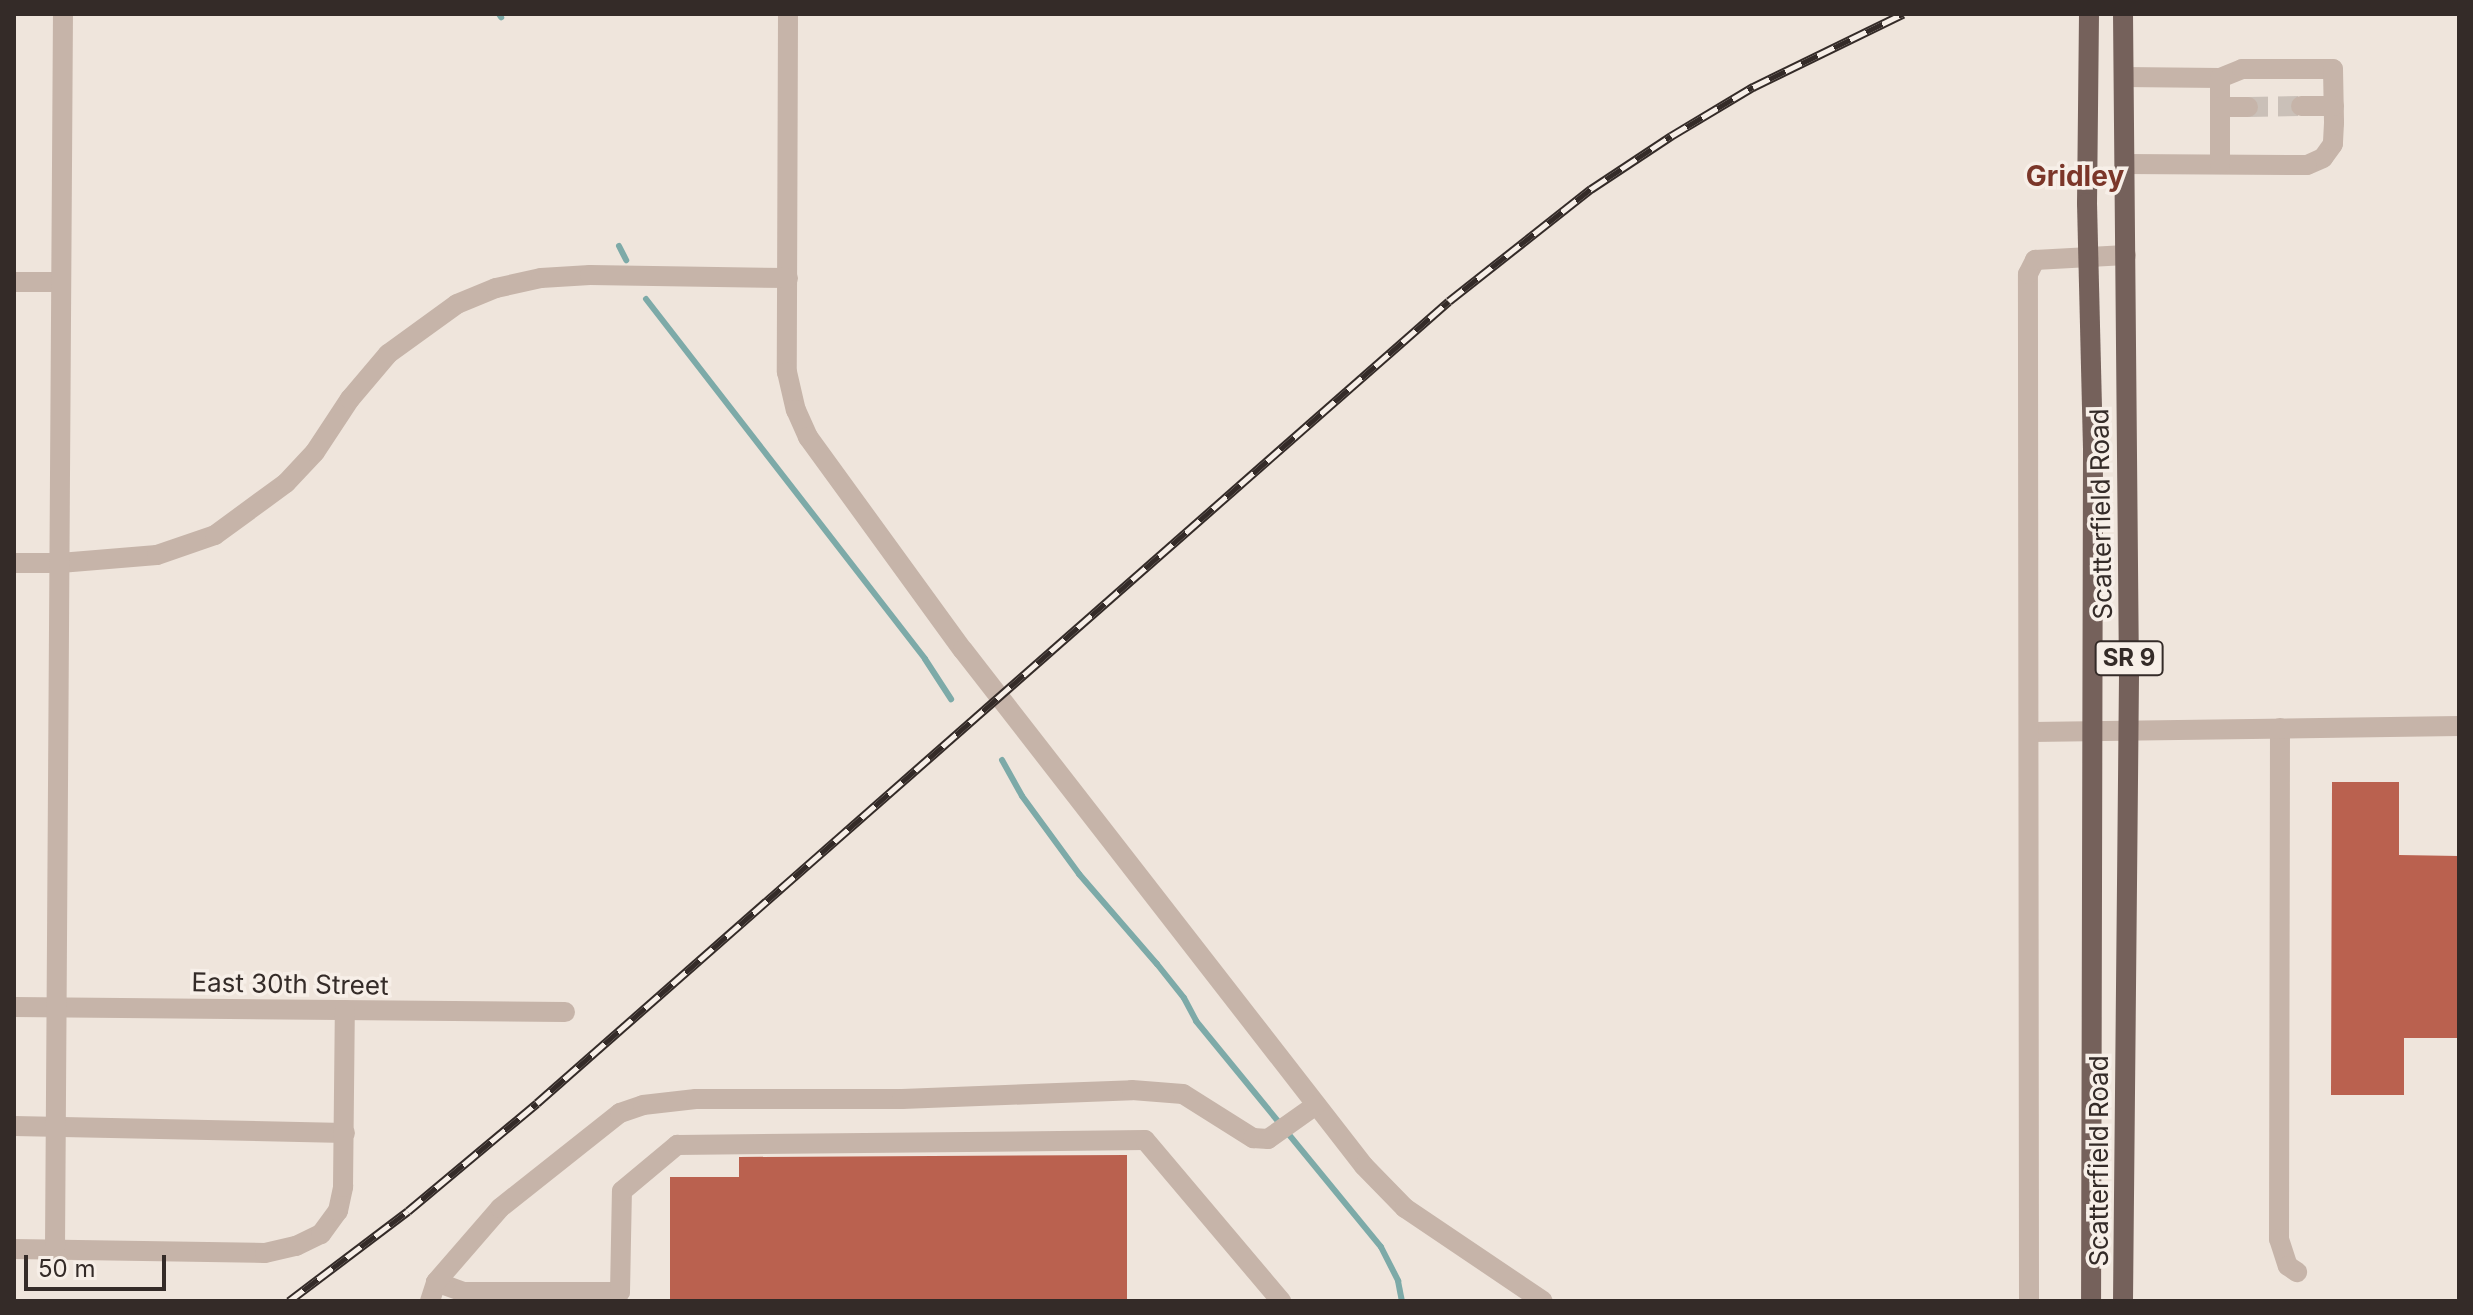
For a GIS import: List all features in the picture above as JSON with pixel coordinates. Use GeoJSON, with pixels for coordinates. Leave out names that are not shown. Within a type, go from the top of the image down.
{"type":"FeatureCollection","features":[{"type":"Feature","properties":{"kind":"main road","name":"Scatterfield Road"},"geometry":{"type":"LineString","coordinates":[[2089,14],[2093,448],[2091,1301]]}},
{"type":"Feature","properties":{"kind":"main road","name":"Scatterfield Road"},"geometry":{"type":"LineString","coordinates":[[2123,14],[2128,730],[2123,1301]]}},
{"type":"Feature","properties":{"kind":"street"},"geometry":{"type":"LineString","coordinates":[[55,1249],[63,14]]}},
{"type":"Feature","properties":{"kind":"street"},"geometry":{"type":"LineString","coordinates":[[788,14],[787,372],[796,410],[808,437],[963,650],[1364,1166],[1405,1208],[1543,1301]]}},
{"type":"Feature","properties":{"kind":"street"},"geometry":{"type":"LineString","coordinates":[[2124,77],[2220,78],[2242,69],[2333,69],[2334,106],[2333,144],[2323,158],[2307,165],[2125,164]]}},
{"type":"Feature","properties":{"kind":"street"},"geometry":{"type":"LineString","coordinates":[[2220,78],[2220,164]]}},
{"type":"Feature","properties":{"kind":"street"},"geometry":{"type":"LineString","coordinates":[[2301,106],[2334,106]]}},
{"type":"Feature","properties":{"kind":"street"},"geometry":{"type":"LineString","coordinates":[[2220,107],[2248,107]]}},
{"type":"Feature","properties":{"kind":"street"},"geometry":{"type":"LineString","coordinates":[[2029,1301],[2028,274],[2035,260],[2126,255]]}},
{"type":"Feature","properties":{"kind":"street"},"geometry":{"type":"LineString","coordinates":[[14,563],[60,563],[157,555],[215,535],[286,483],[315,452],[350,399],[388,354],[457,304],[496,288],[541,278],[590,275],[788,278]]}},
{"type":"Feature","properties":{"kind":"street"},"geometry":{"type":"LineString","coordinates":[[14,282],[61,282]]}},
{"type":"Feature","properties":{"kind":"street"},"geometry":{"type":"LineString","coordinates":[[2029,732],[2459,726]]}},
{"type":"Feature","properties":{"kind":"street"},"geometry":{"type":"LineString","coordinates":[[2280,728],[2279,1239],[2288,1266],[2297,1272]]}},
{"type":"Feature","properties":{"kind":"street","name":"East 30th Street"},"geometry":{"type":"LineString","coordinates":[[14,1007],[565,1012]]}},
{"type":"Feature","properties":{"kind":"street"},"geometry":{"type":"LineString","coordinates":[[14,1249],[265,1253],[296,1246],[321,1234],[332,1221],[341,1199],[345,1133],[345,1010]]}},
{"type":"Feature","properties":{"kind":"street"},"geometry":{"type":"LineString","coordinates":[[433,1292],[500,1208],[620,1113],[643,1105],[696,1099],[902,1099],[1132,1090],[1183,1094],[1253,1138],[1268,1139],[1316,1105]]}},
{"type":"Feature","properties":{"kind":"street"},"geometry":{"type":"LineString","coordinates":[[14,1126],[345,1133]]}},
{"type":"Feature","properties":{"kind":"street"},"geometry":{"type":"LineString","coordinates":[[433,1292],[620,1296],[622,1191],[677,1145],[1145,1140],[1281,1301]]}},
{"type":"Feature","properties":{"kind":"building"},"geometry":{"type":"Polygon","coordinates":[[[2332,782],[2399,782],[2399,855],[2459,856],[2459,1038],[2404,1038],[2404,1095],[2331,1095],[2332,782]]]}},
{"type":"Feature","properties":{"kind":"building"},"geometry":{"type":"Polygon","coordinates":[[[1127,1155],[1127,1301],[670,1301],[670,1177],[739,1177],[739,1157],[1127,1155]]]}},
{"type":"Feature","properties":{"kind":"waterway"},"geometry":{"type":"LineString","coordinates":[[619,246],[626,260]]}},
{"type":"Feature","properties":{"kind":"waterway"},"geometry":{"type":"LineString","coordinates":[[646,299],[925,659],[951,699]]}},
{"type":"Feature","properties":{"kind":"waterway"},"geometry":{"type":"LineString","coordinates":[[1002,760],[1022,796],[1079,874],[1157,964],[1184,998],[1196,1021],[1381,1247],[1398,1281],[1402,1301]]}},
{"type":"Feature","properties":{"kind":"tunnel"},"geometry":{"type":"LineString","coordinates":[[2248,107],[2301,106]]}},
{"type":"Feature","properties":{"kind":"railway"},"geometry":{"type":"LineString","coordinates":[[289,1301],[408,1211],[537,1103],[1449,301],[1591,189],[1671,136],[1753,87],[1903,14]]}},
{"type":"Feature","properties":{"kind":"district","name":"Gridley"},"geometry":{"type":"Point","coordinates":[2075,176]}}]}
